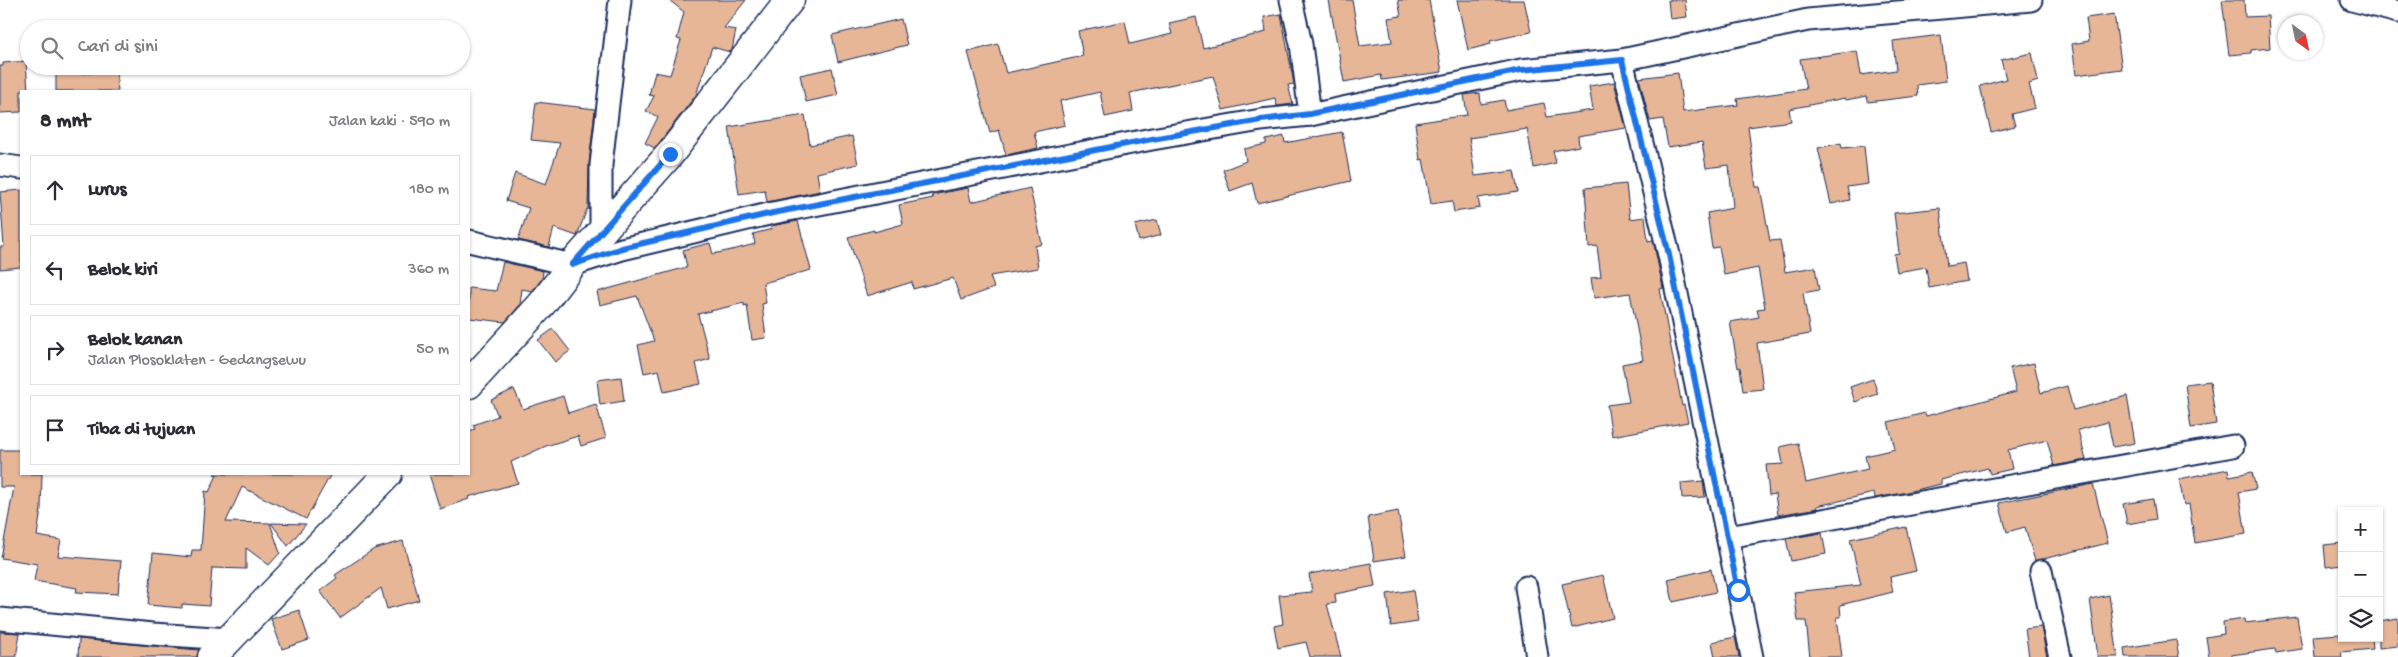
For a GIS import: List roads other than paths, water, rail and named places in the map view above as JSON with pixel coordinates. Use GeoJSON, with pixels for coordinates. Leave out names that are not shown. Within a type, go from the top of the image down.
{"type":"FeatureCollection","features":[{"type":"Feature","properties":{"kind":"main road"},"geometry":{"type":"LineString","coordinates":[[470,383],[541,305],[572,265],[670,154],[790,0]]}},
{"type":"Feature","properties":{"kind":"main road"},"geometry":{"type":"LineString","coordinates":[[221,648],[387,475]]}},
{"type":"Feature","properties":{"kind":"street"},"geometry":{"type":"LineString","coordinates":[[601,232],[601,165],[620,0]]}},
{"type":"Feature","properties":{"kind":"street"},"geometry":{"type":"LineString","coordinates":[[1291,0],[1301,44],[1310,114]]}},
{"type":"Feature","properties":{"kind":"street"},"geometry":{"type":"LineString","coordinates":[[470,241],[572,265],[622,248],[773,213],[1152,139],[1261,120],[1310,114],[1521,70],[1622,60],[1808,20],[1976,3],[2031,0]]}},
{"type":"Feature","properties":{"kind":"street"},"geometry":{"type":"LineString","coordinates":[[2352,0],[2398,12]]}},
{"type":"Feature","properties":{"kind":"street"},"geometry":{"type":"LineString","coordinates":[[1622,60],[1669,255],[1752,657]]}},
{"type":"Feature","properties":{"kind":"street"},"geometry":{"type":"LineString","coordinates":[[0,165],[20,168]]}},
{"type":"Feature","properties":{"kind":"street"},"geometry":{"type":"LineString","coordinates":[[1728,537],[2233,446]]}},
{"type":"Feature","properties":{"kind":"street"},"geometry":{"type":"LineString","coordinates":[[2041,571],[2060,657]]}},
{"type":"Feature","properties":{"kind":"street"},"geometry":{"type":"LineString","coordinates":[[1526,587],[1538,657]]}},
{"type":"Feature","properties":{"kind":"street"},"geometry":{"type":"LineString","coordinates":[[0,619],[153,634],[221,648]]}}]}
